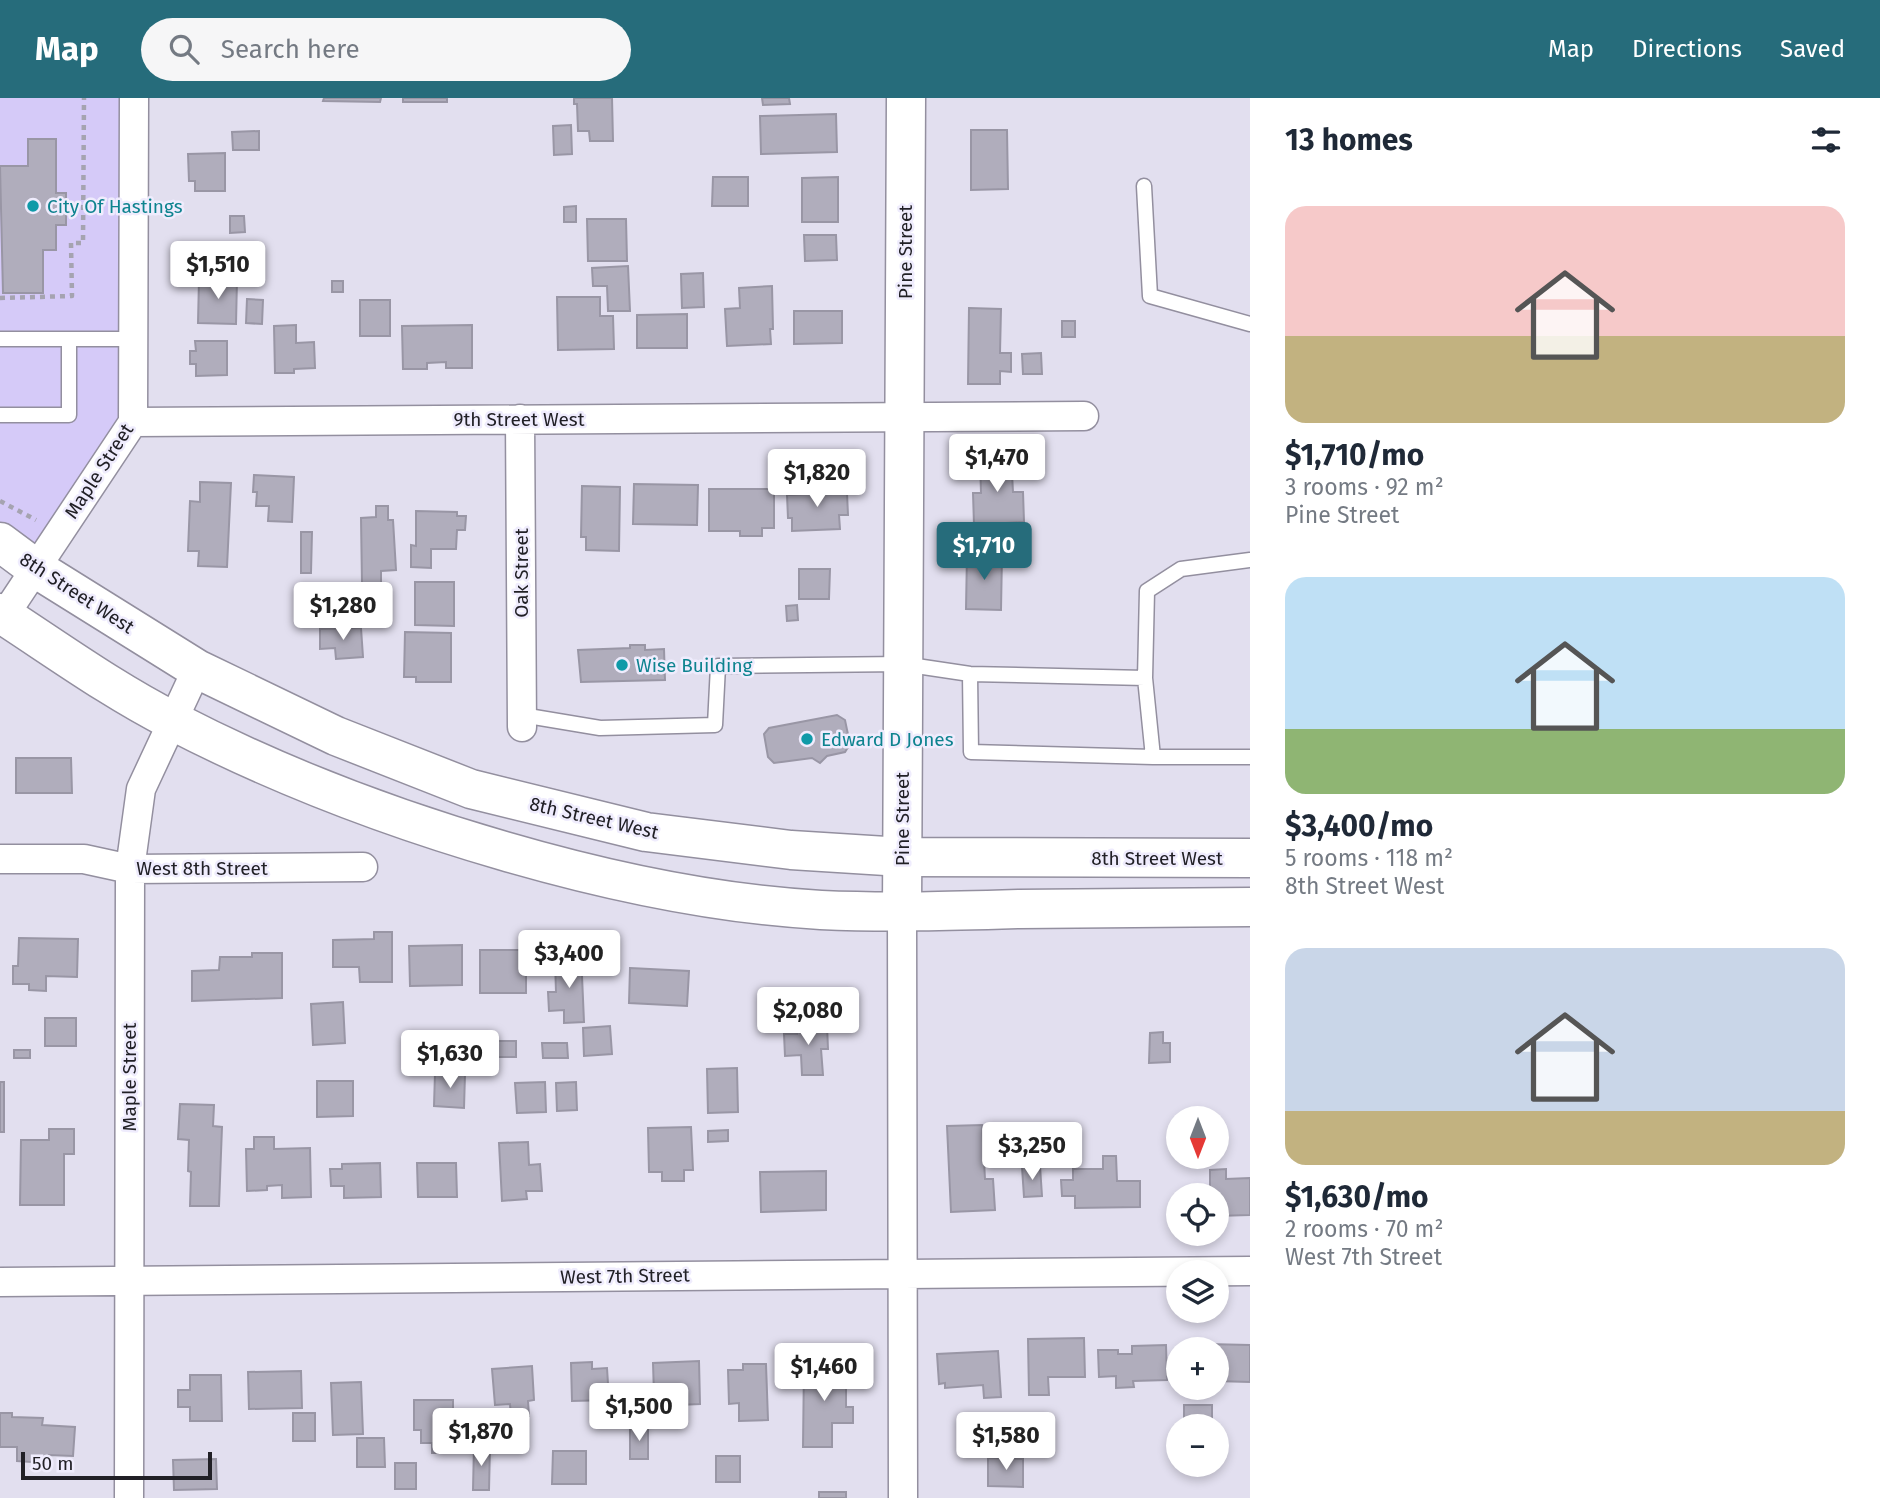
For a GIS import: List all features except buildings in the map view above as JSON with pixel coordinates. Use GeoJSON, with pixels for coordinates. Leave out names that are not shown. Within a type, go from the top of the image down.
{"type":"FeatureCollection","features":[{"type":"Feature","properties":{"kind":"main road","name":"Pine Street"},"geometry":{"type":"LineString","coordinates":[[902,912],[906,98]]}},
{"type":"Feature","properties":{"kind":"main road","name":"8th Street West"},"geometry":{"type":"LineString","coordinates":[[0,542],[35,568],[197,669],[336,736],[471,789],[646,832],[791,850],[902,857],[1250,858]]}},
{"type":"Feature","properties":{"kind":"main road"},"geometry":{"type":"LineString","coordinates":[[2,614],[102,681],[173,721],[266,765],[366,807],[545,863],[625,882],[733,902],[820,910],[902,912],[1250,907]]}},
{"type":"Feature","properties":{"kind":"street","name":"Maple Street"},"geometry":{"type":"LineString","coordinates":[[2,614],[133,422],[134,98]]}},
{"type":"Feature","properties":{"kind":"street","name":"9th Street West"},"geometry":{"type":"LineString","coordinates":[[133,422],[1084,416]]}},
{"type":"Feature","properties":{"kind":"street","name":"Oak Street"},"geometry":{"type":"LineString","coordinates":[[520,419],[522,721]]}},
{"type":"Feature","properties":{"kind":"street","name":"Maple Street"},"geometry":{"type":"LineString","coordinates":[[129,1498],[130,869],[141,789],[197,669]]}},
{"type":"Feature","properties":{"kind":"street","name":"West 8th Street"},"geometry":{"type":"LineString","coordinates":[[0,859],[84,859],[130,869],[363,867]]}},
{"type":"Feature","properties":{"kind":"street","name":"Pine Street"},"geometry":{"type":"LineString","coordinates":[[902,912],[902,1498]]}},
{"type":"Feature","properties":{"kind":"street","name":"West 7th Street"},"geometry":{"type":"LineString","coordinates":[[0,1282],[1250,1271]]}},
{"type":"Feature","properties":{"kind":"lane"},"geometry":{"type":"LineString","coordinates":[[1144,186],[1150,296],[1250,324]]}},
{"type":"Feature","properties":{"kind":"lane"},"geometry":{"type":"LineString","coordinates":[[0,339],[133,339]]}},
{"type":"Feature","properties":{"kind":"lane"},"geometry":{"type":"LineString","coordinates":[[0,415],[69,415],[69,339]]}},
{"type":"Feature","properties":{"kind":"lane"},"geometry":{"type":"LineString","coordinates":[[1153,757],[1145,678],[1147,591],[1181,569],[1250,560]]}},
{"type":"Feature","properties":{"kind":"lane"},"geometry":{"type":"LineString","coordinates":[[522,721],[600,728],[715,725],[718,666],[903,664],[970,674],[1145,678]]}},
{"type":"Feature","properties":{"kind":"lane"},"geometry":{"type":"LineString","coordinates":[[970,674],[971,752],[1250,757]]}},
{"type":"Feature","properties":{"kind":"path"},"geometry":{"type":"LineString","coordinates":[[0,298],[72,296],[71,243],[83,243],[84,98]]}},
{"type":"Feature","properties":{"kind":"path"},"geometry":{"type":"LineString","coordinates":[[0,501],[59,534]]}},
{"type":"Feature","properties":{"kind":"shaded area"},"geometry":{"type":"Polygon","coordinates":[[[0,98],[134,98],[133,422],[35,568],[0,542],[0,98]]]}},
{"type":"Feature","properties":{"kind":"place","name":"City Of Hastings"},"geometry":{"type":"Point","coordinates":[33,206]}},
{"type":"Feature","properties":{"kind":"place","name":"Wise Building"},"geometry":{"type":"Point","coordinates":[622,665]}},
{"type":"Feature","properties":{"kind":"place","name":"Edward D Jones"},"geometry":{"type":"Point","coordinates":[807,739]}}]}
